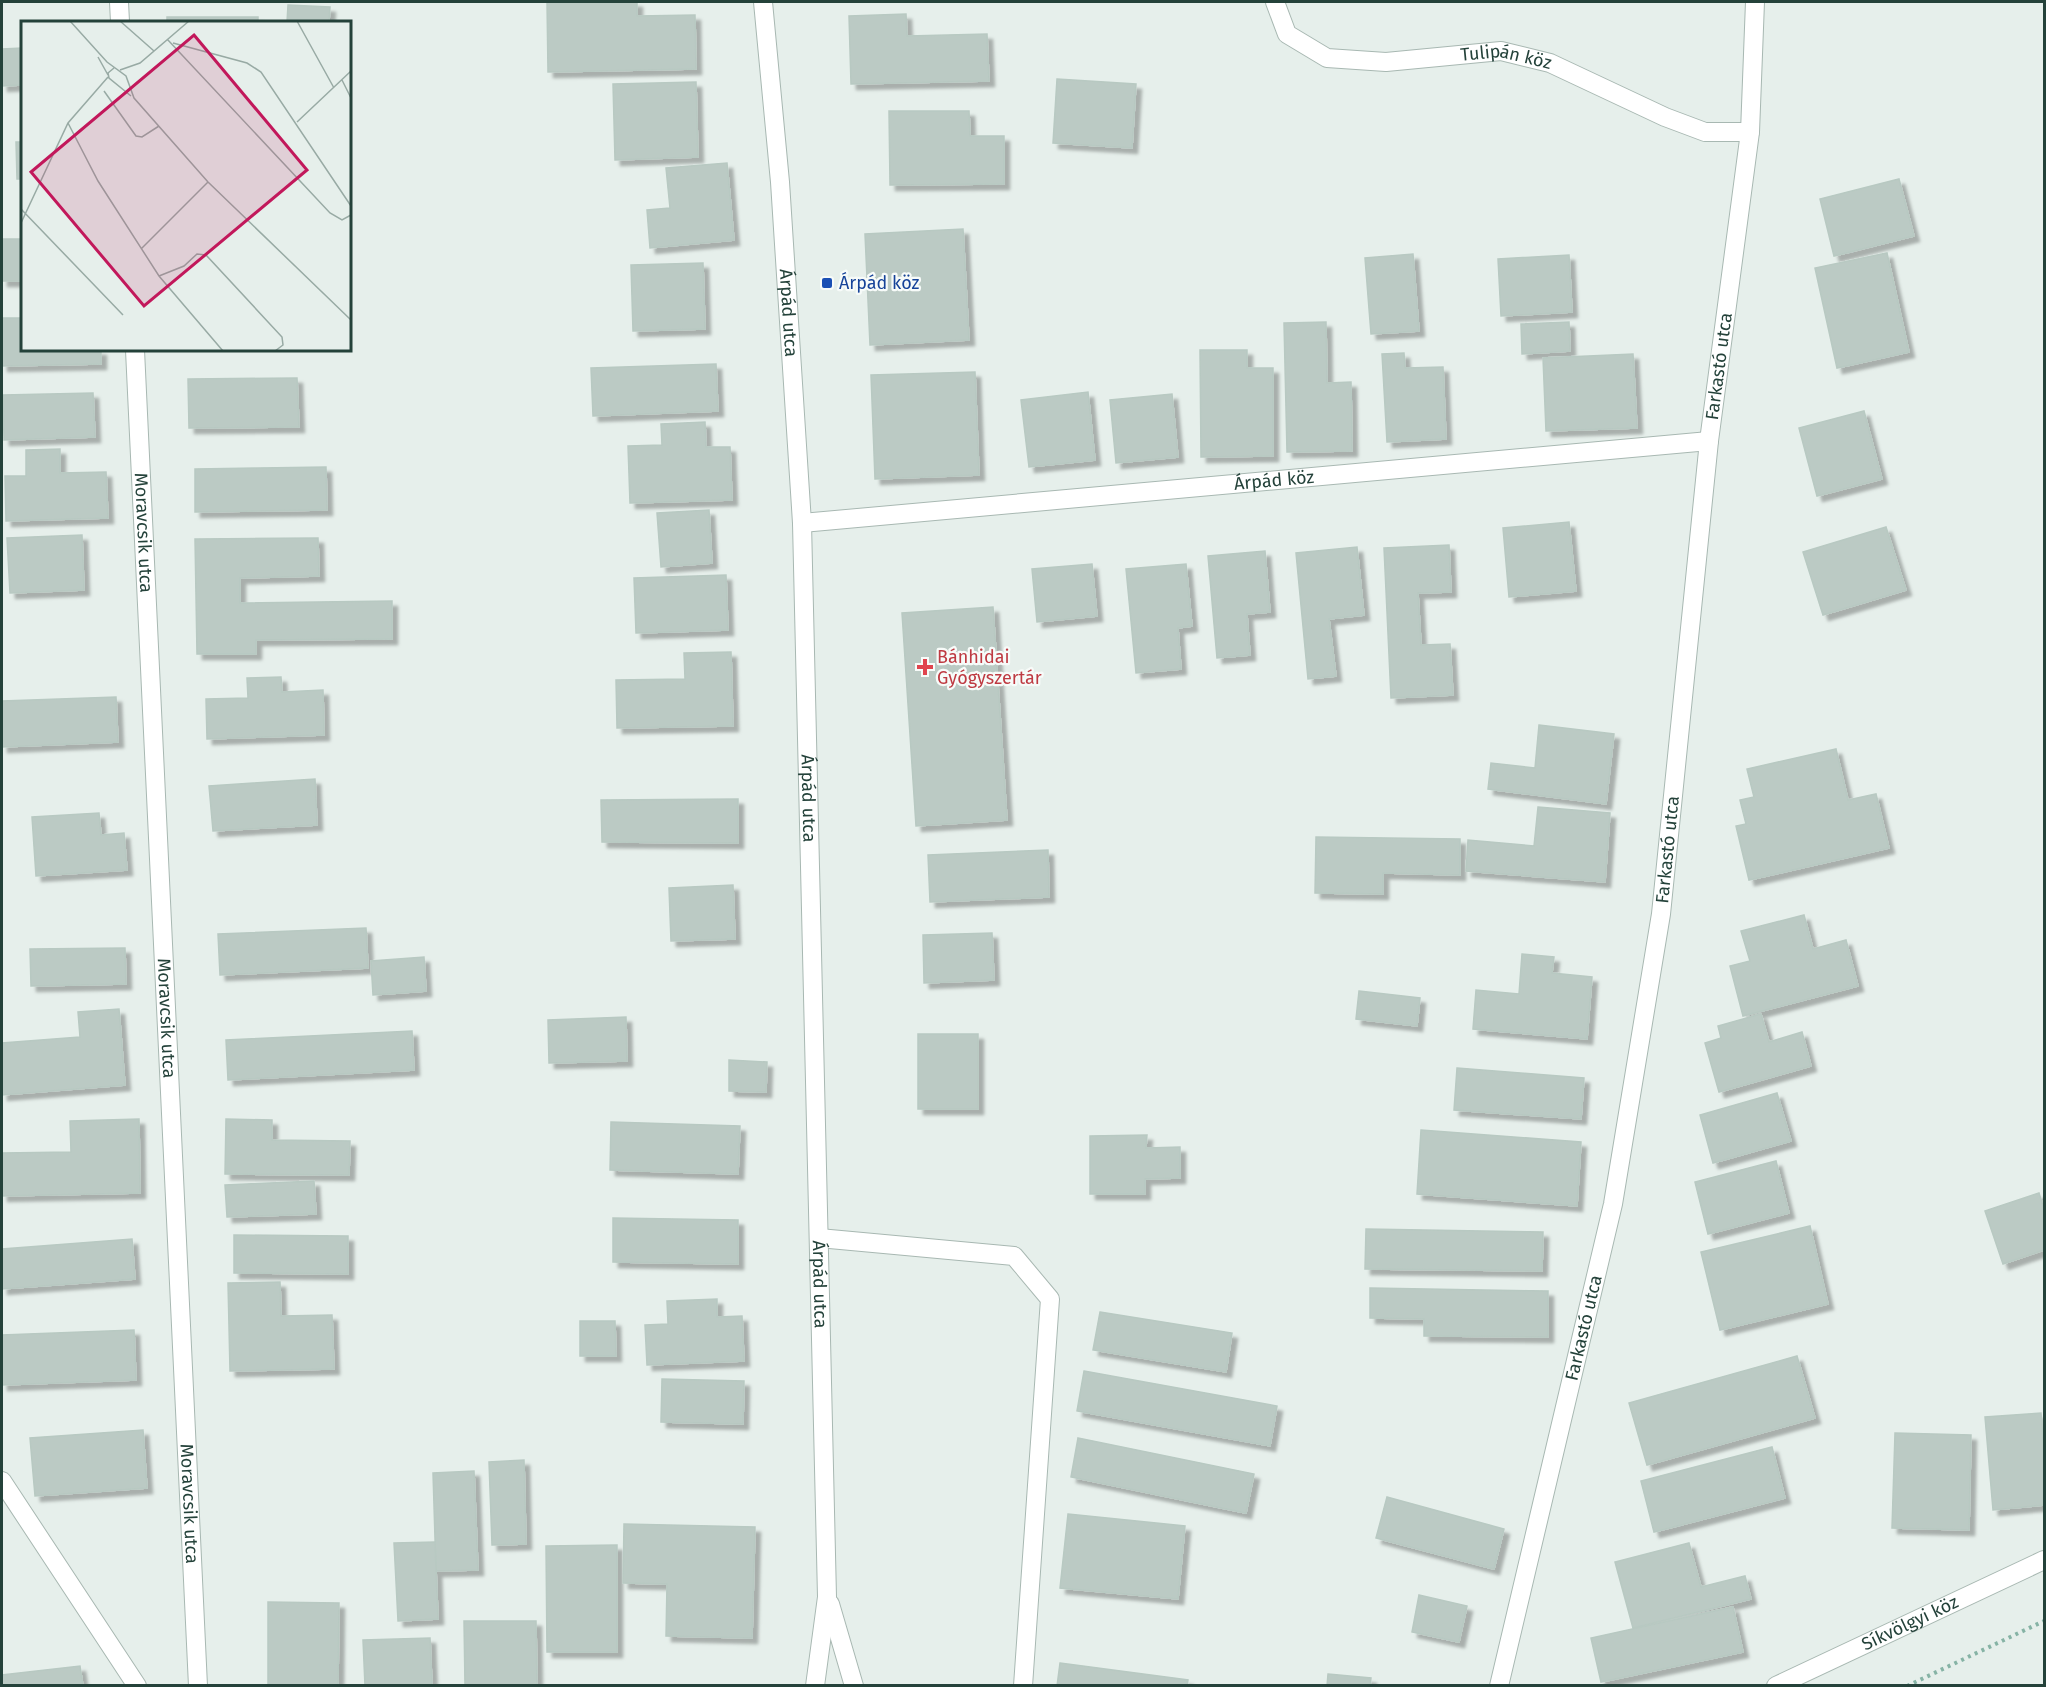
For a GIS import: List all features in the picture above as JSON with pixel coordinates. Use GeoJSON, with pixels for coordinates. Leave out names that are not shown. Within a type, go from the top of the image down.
{"type":"FeatureCollection","features":[{"type":"Feature","properties":{"kind":"street"},"geometry":{"type":"LineString","coordinates":[[119,2],[120,21]]}},
{"type":"Feature","properties":{"kind":"street","name":"Árpád utca"},"geometry":{"type":"LineString","coordinates":[[763,2],[780,182],[802,523],[827,1597],[815,1686]]}},
{"type":"Feature","properties":{"kind":"street","name":"Tulipán köz"},"geometry":{"type":"LineString","coordinates":[[1275,2],[1287,34],[1327,58],[1386,62],[1501,51],[1550,63],[1665,117],[1705,132],[1750,132]]}},
{"type":"Feature","properties":{"kind":"street","name":"Farkastó utca"},"geometry":{"type":"LineString","coordinates":[[1499,1686],[1613,1204],[1661,914],[1709,441],[1750,132],[1755,2]]}},
{"type":"Feature","properties":{"kind":"street","name":"Moravcsik utca"},"geometry":{"type":"LineString","coordinates":[[135,351],[198,1686]]}},
{"type":"Feature","properties":{"kind":"street","name":"Árpád köz"},"geometry":{"type":"LineString","coordinates":[[802,523],[1709,441]]}},
{"type":"Feature","properties":{"kind":"street"},"geometry":{"type":"LineString","coordinates":[[819,1238],[1014,1256],[1050,1299],[1023,1686]]}},
{"type":"Feature","properties":{"kind":"street"},"geometry":{"type":"LineString","coordinates":[[2,1481],[137,1686]]}},
{"type":"Feature","properties":{"kind":"street","name":"Síkvölgyi köz"},"geometry":{"type":"LineString","coordinates":[[1776,1686],[2044,1560]]}},
{"type":"Feature","properties":{"kind":"street","name":"Árpád utca"},"geometry":{"type":"LineString","coordinates":[[827,1597],[854,1686]]}},
{"type":"Feature","properties":{"kind":"path"},"geometry":{"type":"LineString","coordinates":[[1906,1686],[2044,1621]]}},
{"type":"Feature","properties":{"kind":"building"},"geometry":{"type":"Polygon","coordinates":[[[547,2],[637,2],[637,16],[695,15],[696,69],[548,72],[547,2]]]}},
{"type":"Feature","properties":{"kind":"building"},"geometry":{"type":"Polygon","coordinates":[[[288,5],[330,7],[329,21],[287,21],[288,5]]]}},
{"type":"Feature","properties":{"kind":"building"},"geometry":{"type":"Polygon","coordinates":[[[906,14],[907,36],[987,34],[989,81],[851,84],[849,16],[906,14]]]}},
{"type":"Feature","properties":{"kind":"building"},"geometry":{"type":"Polygon","coordinates":[[[167,17],[258,17],[258,21],[167,21],[167,17]]]}},
{"type":"Feature","properties":{"kind":"building"},"geometry":{"type":"Polygon","coordinates":[[[21,48],[21,85],[2,86],[2,49],[21,48]]]}},
{"type":"Feature","properties":{"kind":"building"},"geometry":{"type":"Polygon","coordinates":[[[1057,79],[1136,84],[1132,148],[1053,143],[1057,79]]]}},
{"type":"Feature","properties":{"kind":"building"},"geometry":{"type":"Polygon","coordinates":[[[696,82],[698,157],[615,160],[613,84],[696,82]]]}},
{"type":"Feature","properties":{"kind":"building"},"geometry":{"type":"Polygon","coordinates":[[[889,111],[969,111],[970,136],[1004,136],[1004,184],[890,185],[889,111]]]}},
{"type":"Feature","properties":{"kind":"building"},"geometry":{"type":"Polygon","coordinates":[[[16,142],[21,142],[21,179],[17,179],[16,142]]]}},
{"type":"Feature","properties":{"kind":"building"},"geometry":{"type":"Polygon","coordinates":[[[727,163],[734,240],[650,248],[647,210],[670,208],[666,168],[727,163]]]}},
{"type":"Feature","properties":{"kind":"building"},"geometry":{"type":"Polygon","coordinates":[[[1899,179],[1914,236],[1834,256],[1820,199],[1899,179]]]}},
{"type":"Feature","properties":{"kind":"building"},"geometry":{"type":"Polygon","coordinates":[[[963,229],[969,340],[870,345],[865,234],[963,229]]]}},
{"type":"Feature","properties":{"kind":"building"},"geometry":{"type":"Polygon","coordinates":[[[2,239],[21,239],[21,281],[2,281],[2,239]]]}},
{"type":"Feature","properties":{"kind":"building"},"geometry":{"type":"Polygon","coordinates":[[[1887,253],[1909,352],[1837,368],[1815,268],[1887,253]]]}},
{"type":"Feature","properties":{"kind":"building"},"geometry":{"type":"Polygon","coordinates":[[[1413,254],[1419,331],[1371,334],[1365,258],[1413,254]]]}},
{"type":"Feature","properties":{"kind":"building"},"geometry":{"type":"Polygon","coordinates":[[[1569,255],[1572,312],[1501,316],[1498,259],[1569,255]]]}},
{"type":"Feature","properties":{"kind":"building"},"geometry":{"type":"Polygon","coordinates":[[[703,263],[705,329],[633,331],[631,265],[703,263]]]}},
{"type":"Feature","properties":{"kind":"building"},"geometry":{"type":"Polygon","coordinates":[[[2,318],[21,318],[21,351],[101,351],[101,364],[2,366],[2,318]]]}},
{"type":"Feature","properties":{"kind":"building"},"geometry":{"type":"Polygon","coordinates":[[[1326,322],[1327,383],[1351,382],[1352,451],[1287,452],[1284,323],[1326,322]]]}},
{"type":"Feature","properties":{"kind":"building"},"geometry":{"type":"Polygon","coordinates":[[[1569,322],[1570,351],[1522,354],[1521,324],[1569,322]]]}},
{"type":"Feature","properties":{"kind":"building"},"geometry":{"type":"Polygon","coordinates":[[[1200,350],[1247,350],[1247,368],[1273,368],[1273,456],[1201,457],[1200,350]]]}},
{"type":"Feature","properties":{"kind":"building"},"geometry":{"type":"Polygon","coordinates":[[[1404,353],[1405,368],[1443,367],[1446,439],[1387,442],[1382,354],[1404,353]]]}},
{"type":"Feature","properties":{"kind":"building"},"geometry":{"type":"Polygon","coordinates":[[[1633,354],[1637,428],[1546,431],[1543,358],[1633,354]]]}},
{"type":"Feature","properties":{"kind":"building"},"geometry":{"type":"Polygon","coordinates":[[[716,364],[718,411],[593,416],[591,368],[716,364]]]}},
{"type":"Feature","properties":{"kind":"building"},"geometry":{"type":"Polygon","coordinates":[[[975,372],[979,475],[875,479],[871,375],[975,372]]]}},
{"type":"Feature","properties":{"kind":"building"},"geometry":{"type":"Polygon","coordinates":[[[297,378],[299,427],[189,428],[188,379],[297,378]]]}},
{"type":"Feature","properties":{"kind":"building"},"geometry":{"type":"Polygon","coordinates":[[[1088,392],[1095,460],[1029,467],[1021,400],[1088,392]]]}},
{"type":"Feature","properties":{"kind":"building"},"geometry":{"type":"Polygon","coordinates":[[[93,393],[95,437],[4,440],[3,395],[93,393]]]}},
{"type":"Feature","properties":{"kind":"building"},"geometry":{"type":"Polygon","coordinates":[[[1172,394],[1178,457],[1116,463],[1110,400],[1172,394]]]}},
{"type":"Feature","properties":{"kind":"building"},"geometry":{"type":"Polygon","coordinates":[[[1864,411],[1882,479],[1817,496],[1799,428],[1864,411]]]}},
{"type":"Feature","properties":{"kind":"building"},"geometry":{"type":"Polygon","coordinates":[[[705,422],[706,447],[730,447],[732,500],[630,503],[628,446],[662,445],[661,424],[705,422]]]}},
{"type":"Feature","properties":{"kind":"building"},"geometry":{"type":"Polygon","coordinates":[[[60,449],[60,473],[106,472],[108,518],[6,521],[5,476],[26,476],[26,450],[60,449]]]}},
{"type":"Feature","properties":{"kind":"building"},"geometry":{"type":"Polygon","coordinates":[[[326,467],[327,510],[195,512],[195,469],[326,467]]]}},
{"type":"Feature","properties":{"kind":"building"},"geometry":{"type":"Polygon","coordinates":[[[709,510],[712,563],[661,567],[657,513],[709,510]]]}},
{"type":"Feature","properties":{"kind":"building"},"geometry":{"type":"Polygon","coordinates":[[[1569,522],[1576,591],[1509,597],[1503,528],[1569,522]]]}},
{"type":"Feature","properties":{"kind":"building"},"geometry":{"type":"Polygon","coordinates":[[[1886,527],[1906,590],[1823,615],[1803,552],[1886,527]]]}},
{"type":"Feature","properties":{"kind":"building"},"geometry":{"type":"Polygon","coordinates":[[[82,535],[84,590],[10,593],[7,538],[82,535]]]}},
{"type":"Feature","properties":{"kind":"building"},"geometry":{"type":"Polygon","coordinates":[[[318,538],[319,576],[240,578],[240,603],[392,601],[392,639],[256,640],[256,654],[197,654],[195,539],[318,538]]]}},
{"type":"Feature","properties":{"kind":"building"},"geometry":{"type":"Polygon","coordinates":[[[1449,545],[1451,592],[1418,593],[1421,645],[1450,644],[1453,695],[1391,698],[1384,548],[1449,545]]]}},
{"type":"Feature","properties":{"kind":"building"},"geometry":{"type":"Polygon","coordinates":[[[1357,547],[1364,615],[1329,619],[1336,676],[1308,679],[1296,553],[1357,547]]]}},
{"type":"Feature","properties":{"kind":"building"},"geometry":{"type":"Polygon","coordinates":[[[1265,551],[1270,612],[1247,614],[1250,655],[1217,658],[1208,556],[1265,551]]]}},
{"type":"Feature","properties":{"kind":"building"},"geometry":{"type":"Polygon","coordinates":[[[1092,564],[1097,616],[1037,622],[1032,569],[1092,564]]]}},
{"type":"Feature","properties":{"kind":"building"},"geometry":{"type":"Polygon","coordinates":[[[1186,564],[1192,626],[1178,628],[1181,669],[1136,673],[1126,569],[1186,564]]]}},
{"type":"Feature","properties":{"kind":"building"},"geometry":{"type":"Polygon","coordinates":[[[726,575],[728,630],[636,633],[634,578],[726,575]]]}},
{"type":"Feature","properties":{"kind":"building"},"geometry":{"type":"Polygon","coordinates":[[[993,607],[1007,820],[916,826],[902,613],[993,607]]]}},
{"type":"Feature","properties":{"kind":"building"},"geometry":{"type":"Polygon","coordinates":[[[731,652],[733,726],[617,728],[616,680],[685,679],[684,653],[731,652]]]}},
{"type":"Feature","properties":{"kind":"building"},"geometry":{"type":"Polygon","coordinates":[[[281,677],[282,692],[323,690],[324,735],[207,739],[206,699],[248,698],[247,678],[281,677]]]}},
{"type":"Feature","properties":{"kind":"building"},"geometry":{"type":"Polygon","coordinates":[[[116,697],[118,742],[2,747],[2,701],[116,697]]]}},
{"type":"Feature","properties":{"kind":"building"},"geometry":{"type":"Polygon","coordinates":[[[1539,725],[1614,734],[1606,804],[1488,789],[1491,763],[1535,768],[1539,725]]]}},
{"type":"Feature","properties":{"kind":"building"},"geometry":{"type":"Polygon","coordinates":[[[1836,749],[1848,800],[1876,794],[1889,848],[1749,880],[1736,826],[1746,824],[1740,800],[1754,797],[1747,769],[1836,749]]]}},
{"type":"Feature","properties":{"kind":"building"},"geometry":{"type":"Polygon","coordinates":[[[315,779],[317,825],[213,831],[209,786],[315,779]]]}},
{"type":"Feature","properties":{"kind":"building"},"geometry":{"type":"Polygon","coordinates":[[[738,799],[738,843],[602,842],[601,800],[738,799]]]}},
{"type":"Feature","properties":{"kind":"building"},"geometry":{"type":"Polygon","coordinates":[[[1538,807],[1610,813],[1605,882],[1466,871],[1468,840],[1534,846],[1538,807]]]}},
{"type":"Feature","properties":{"kind":"building"},"geometry":{"type":"Polygon","coordinates":[[[99,813],[101,835],[124,833],[127,870],[36,876],[32,817],[99,813]]]}},
{"type":"Feature","properties":{"kind":"building"},"geometry":{"type":"Polygon","coordinates":[[[1316,837],[1460,839],[1460,875],[1383,873],[1383,894],[1315,893],[1316,837]]]}},
{"type":"Feature","properties":{"kind":"building"},"geometry":{"type":"Polygon","coordinates":[[[1048,850],[1049,897],[930,902],[928,855],[1048,850]]]}},
{"type":"Feature","properties":{"kind":"building"},"geometry":{"type":"Polygon","coordinates":[[[733,885],[735,939],[671,941],[669,888],[733,885]]]}},
{"type":"Feature","properties":{"kind":"building"},"geometry":{"type":"Polygon","coordinates":[[[1804,915],[1813,949],[1846,940],[1858,986],[1743,1016],[1730,966],[1750,961],[1741,931],[1804,915]]]}},
{"type":"Feature","properties":{"kind":"building"},"geometry":{"type":"Polygon","coordinates":[[[366,928],[368,968],[220,975],[218,934],[366,928]]]}},
{"type":"Feature","properties":{"kind":"building"},"geometry":{"type":"Polygon","coordinates":[[[992,933],[994,980],[924,983],[923,935],[992,933]]]}},
{"type":"Feature","properties":{"kind":"building"},"geometry":{"type":"Polygon","coordinates":[[[125,948],[126,984],[31,986],[30,949],[125,948]]]}},
{"type":"Feature","properties":{"kind":"building"},"geometry":{"type":"Polygon","coordinates":[[[1522,954],[1554,957],[1552,973],[1592,977],[1587,1039],[1473,1029],[1476,990],[1519,994],[1522,954]]]}},
{"type":"Feature","properties":{"kind":"building"},"geometry":{"type":"Polygon","coordinates":[[[424,957],[426,991],[373,995],[371,961],[424,957]]]}},
{"type":"Feature","properties":{"kind":"building"},"geometry":{"type":"Polygon","coordinates":[[[1359,991],[1420,998],[1417,1026],[1356,1019],[1359,991]]]}},
{"type":"Feature","properties":{"kind":"building"},"geometry":{"type":"Polygon","coordinates":[[[119,1009],[125,1085],[2,1095],[2,1043],[80,1037],[78,1012],[119,1009]]]}},
{"type":"Feature","properties":{"kind":"building"},"geometry":{"type":"Polygon","coordinates":[[[1761,1014],[1769,1042],[1802,1032],[1811,1066],[1719,1092],[1705,1043],[1721,1038],[1718,1026],[1761,1014]]]}},
{"type":"Feature","properties":{"kind":"building"},"geometry":{"type":"Polygon","coordinates":[[[626,1017],[627,1061],[549,1063],[548,1020],[626,1017]]]}},
{"type":"Feature","properties":{"kind":"building"},"geometry":{"type":"Polygon","coordinates":[[[412,1031],[414,1070],[228,1080],[226,1040],[412,1031]]]}},
{"type":"Feature","properties":{"kind":"building"},"geometry":{"type":"Polygon","coordinates":[[[918,1034],[978,1034],[978,1109],[918,1109],[918,1034]]]}},
{"type":"Feature","properties":{"kind":"building"},"geometry":{"type":"Polygon","coordinates":[[[729,1060],[767,1062],[766,1092],[729,1091],[729,1060]]]}},
{"type":"Feature","properties":{"kind":"building"},"geometry":{"type":"Polygon","coordinates":[[[1457,1068],[1584,1078],[1581,1119],[1454,1110],[1457,1068]]]}},
{"type":"Feature","properties":{"kind":"building"},"geometry":{"type":"Polygon","coordinates":[[[1777,1093],[1791,1141],[1713,1163],[1700,1115],[1777,1093]]]}},
{"type":"Feature","properties":{"kind":"building"},"geometry":{"type":"Polygon","coordinates":[[[139,1119],[140,1193],[2,1196],[2,1153],[71,1152],[70,1121],[139,1119]]]}},
{"type":"Feature","properties":{"kind":"building"},"geometry":{"type":"Polygon","coordinates":[[[226,1119],[272,1120],[272,1140],[350,1141],[349,1175],[225,1174],[226,1119]]]}},
{"type":"Feature","properties":{"kind":"building"},"geometry":{"type":"Polygon","coordinates":[[[611,1122],[740,1126],[738,1174],[610,1170],[611,1122]]]}},
{"type":"Feature","properties":{"kind":"building"},"geometry":{"type":"Polygon","coordinates":[[[1421,1130],[1581,1142],[1577,1206],[1417,1194],[1421,1130]]]}},
{"type":"Feature","properties":{"kind":"building"},"geometry":{"type":"Polygon","coordinates":[[[1147,1135],[1146,1148],[1180,1147],[1180,1178],[1145,1179],[1145,1194],[1090,1194],[1090,1136],[1147,1135]]]}},
{"type":"Feature","properties":{"kind":"building"},"geometry":{"type":"Polygon","coordinates":[[[1776,1161],[1789,1213],[1708,1234],[1695,1182],[1776,1161]]]}},
{"type":"Feature","properties":{"kind":"building"},"geometry":{"type":"Polygon","coordinates":[[[314,1181],[316,1214],[227,1217],[225,1185],[314,1181]]]}},
{"type":"Feature","properties":{"kind":"building"},"geometry":{"type":"Polygon","coordinates":[[[2039,1193],[2044,1209],[2044,1250],[2003,1264],[1985,1211],[2039,1193]]]}},
{"type":"Feature","properties":{"kind":"building"},"geometry":{"type":"Polygon","coordinates":[[[613,1218],[738,1220],[738,1264],[613,1262],[613,1218]]]}},
{"type":"Feature","properties":{"kind":"building"},"geometry":{"type":"Polygon","coordinates":[[[1810,1226],[1828,1304],[1720,1330],[1701,1252],[1810,1226]]]}},
{"type":"Feature","properties":{"kind":"building"},"geometry":{"type":"Polygon","coordinates":[[[1366,1229],[1543,1232],[1542,1271],[1365,1269],[1366,1229]]]}},
{"type":"Feature","properties":{"kind":"building"},"geometry":{"type":"Polygon","coordinates":[[[234,1235],[348,1236],[348,1274],[234,1273],[234,1235]]]}},
{"type":"Feature","properties":{"kind":"building"},"geometry":{"type":"Polygon","coordinates":[[[132,1239],[135,1279],[2,1289],[2,1249],[132,1239]]]}},
{"type":"Feature","properties":{"kind":"building"},"geometry":{"type":"Polygon","coordinates":[[[280,1282],[281,1316],[332,1315],[334,1369],[230,1371],[228,1283],[280,1282]]]}},
{"type":"Feature","properties":{"kind":"building"},"geometry":{"type":"Polygon","coordinates":[[[1370,1288],[1548,1291],[1548,1337],[1424,1336],[1424,1319],[1370,1318],[1370,1288]]]}},
{"type":"Feature","properties":{"kind":"building"},"geometry":{"type":"Polygon","coordinates":[[[717,1299],[717,1317],[742,1316],[744,1361],[647,1365],[645,1325],[668,1324],[667,1301],[717,1299]]]}},
{"type":"Feature","properties":{"kind":"building"},"geometry":{"type":"Polygon","coordinates":[[[1100,1312],[1232,1333],[1226,1372],[1093,1350],[1100,1312]]]}},
{"type":"Feature","properties":{"kind":"building"},"geometry":{"type":"Polygon","coordinates":[[[580,1321],[615,1321],[616,1356],[580,1356],[580,1321]]]}},
{"type":"Feature","properties":{"kind":"building"},"geometry":{"type":"Polygon","coordinates":[[[134,1330],[136,1380],[2,1385],[2,1335],[134,1330]]]}},
{"type":"Feature","properties":{"kind":"building"},"geometry":{"type":"Polygon","coordinates":[[[1797,1356],[1815,1418],[1647,1465],[1629,1403],[1797,1356]]]}},
{"type":"Feature","properties":{"kind":"building"},"geometry":{"type":"Polygon","coordinates":[[[1084,1371],[1277,1406],[1270,1446],[1077,1411],[1084,1371]]]}},
{"type":"Feature","properties":{"kind":"building"},"geometry":{"type":"Polygon","coordinates":[[[662,1379],[744,1381],[743,1424],[661,1422],[662,1379]]]}},
{"type":"Feature","properties":{"kind":"building"},"geometry":{"type":"Polygon","coordinates":[[[2041,1413],[2044,1505],[1993,1510],[1985,1417],[2041,1413]]]}},
{"type":"Feature","properties":{"kind":"building"},"geometry":{"type":"Polygon","coordinates":[[[143,1430],[147,1488],[35,1496],[30,1438],[143,1430]]]}},
{"type":"Feature","properties":{"kind":"building"},"geometry":{"type":"Polygon","coordinates":[[[1895,1433],[1971,1435],[1969,1530],[1892,1528],[1895,1433]]]}},
{"type":"Feature","properties":{"kind":"building"},"geometry":{"type":"Polygon","coordinates":[[[1078,1438],[1254,1474],[1246,1513],[1071,1477],[1078,1438]]]}},
{"type":"Feature","properties":{"kind":"building"},"geometry":{"type":"Polygon","coordinates":[[[1772,1447],[1785,1498],[1654,1532],[1641,1481],[1772,1447]]]}},
{"type":"Feature","properties":{"kind":"building"},"geometry":{"type":"Polygon","coordinates":[[[524,1460],[526,1544],[492,1545],[489,1462],[524,1460]]]}},
{"type":"Feature","properties":{"kind":"building"},"geometry":{"type":"Polygon","coordinates":[[[474,1471],[478,1570],[436,1571],[433,1473],[474,1471]]]}},
{"type":"Feature","properties":{"kind":"building"},"geometry":{"type":"Polygon","coordinates":[[[1387,1497],[1504,1529],[1494,1569],[1376,1538],[1387,1497]]]}},
{"type":"Feature","properties":{"kind":"building"},"geometry":{"type":"Polygon","coordinates":[[[1068,1514],[1185,1526],[1178,1599],[1060,1588],[1068,1514]]]}},
{"type":"Feature","properties":{"kind":"building"},"geometry":{"type":"Polygon","coordinates":[[[624,1524],[755,1527],[752,1638],[666,1636],[667,1584],[623,1583],[624,1524]]]}},
{"type":"Feature","properties":{"kind":"building"},"geometry":{"type":"Polygon","coordinates":[[[435,1542],[438,1619],[398,1621],[394,1543],[435,1542]]]}},
{"type":"Feature","properties":{"kind":"building"},"geometry":{"type":"Polygon","coordinates":[[[1689,1543],[1701,1587],[1745,1576],[1751,1599],[1633,1628],[1615,1562],[1689,1543]]]}},
{"type":"Feature","properties":{"kind":"building"},"geometry":{"type":"Polygon","coordinates":[[[617,1545],[617,1652],[547,1652],[546,1546],[617,1545]]]}},
{"type":"Feature","properties":{"kind":"building"},"geometry":{"type":"Polygon","coordinates":[[[1419,1595],[1467,1606],[1459,1642],[1412,1632],[1419,1595]]]}},
{"type":"Feature","properties":{"kind":"building"},"geometry":{"type":"Polygon","coordinates":[[[268,1602],[339,1603],[338,1686],[268,1686],[268,1602]]]}},
{"type":"Feature","properties":{"kind":"building"},"geometry":{"type":"Polygon","coordinates":[[[1733,1607],[1743,1652],[1601,1682],[1591,1638],[1733,1607]]]}},
{"type":"Feature","properties":{"kind":"building"},"geometry":{"type":"Polygon","coordinates":[[[464,1621],[536,1621],[537,1686],[465,1686],[464,1621]]]}},
{"type":"Feature","properties":{"kind":"building"},"geometry":{"type":"Polygon","coordinates":[[[430,1638],[432,1686],[365,1686],[363,1640],[430,1638]]]}},
{"type":"Feature","properties":{"kind":"building"},"geometry":{"type":"Polygon","coordinates":[[[1060,1663],[1188,1680],[1187,1686],[1057,1686],[1060,1663]]]}},
{"type":"Feature","properties":{"kind":"building"},"geometry":{"type":"Polygon","coordinates":[[[80,1666],[83,1686],[2,1686],[2,1675],[80,1666]]]}},
{"type":"Feature","properties":{"kind":"building"},"geometry":{"type":"Polygon","coordinates":[[[1328,1674],[1371,1678],[1370,1686],[1327,1686],[1328,1674]]]}},
{"type":"Feature","properties":{"kind":"place","name":"Árpád köz"},"geometry":{"type":"Point","coordinates":[827,283]}},
{"type":"Feature","properties":{"kind":"place","name":"Bánhidai Gyógyszertár"},"geometry":{"type":"Point","coordinates":[925,667]}}]}
